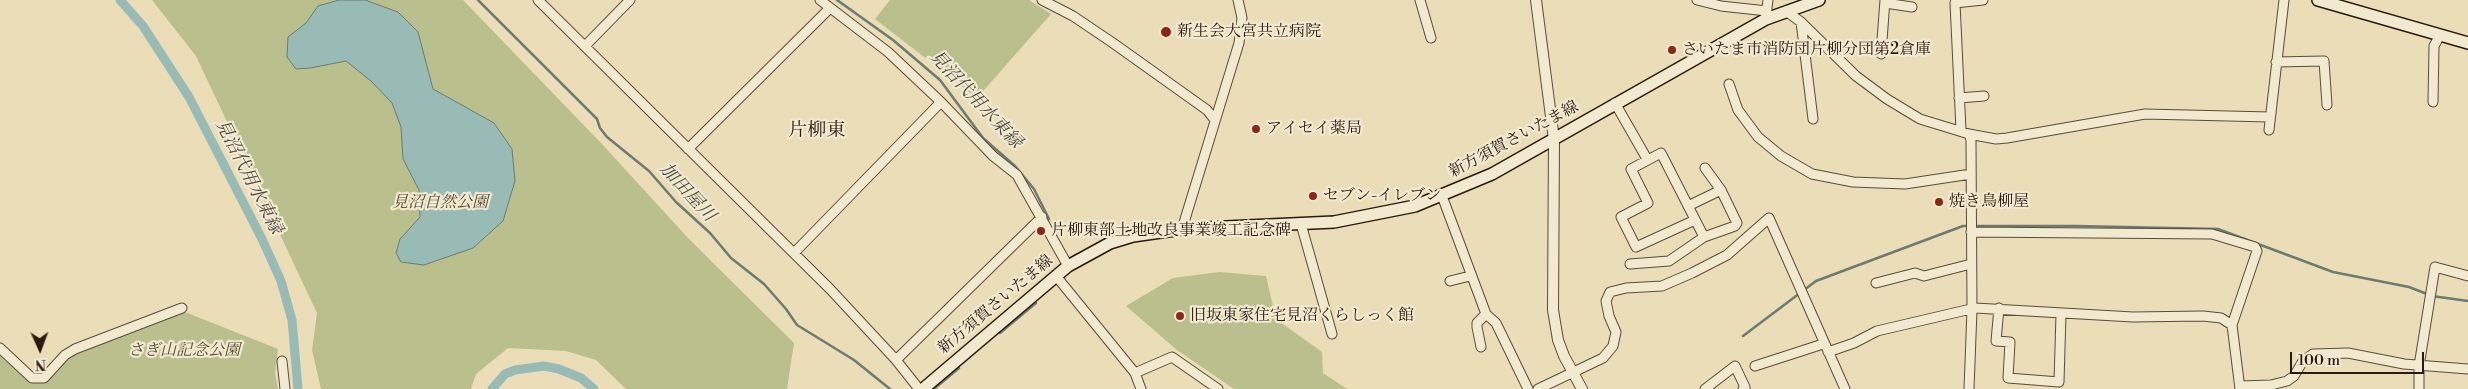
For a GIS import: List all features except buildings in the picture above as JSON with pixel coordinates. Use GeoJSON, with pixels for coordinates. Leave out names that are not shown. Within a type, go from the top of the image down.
{"type":"FeatureCollection","features":[{"type":"Feature","properties":{"kind":"main road","name":"新方須賀さいたま線"},"geometry":{"type":"LineString","coordinates":[[921,389],[1068,266],[1110,243],[1133,236],[1182,229],[1334,222],[1387,213],[1442,196],[1492,174],[1554,140],[1766,15],[1786,11],[1819,0]]}},
{"type":"Feature","properties":{"kind":"main road"},"geometry":{"type":"LineString","coordinates":[[2318,0],[2350,4],[2468,43]]}},
{"type":"Feature","properties":{"kind":"street"},"geometry":{"type":"LineString","coordinates":[[538,0],[794,253],[896,360],[921,389]]}},
{"type":"Feature","properties":{"kind":"street"},"geometry":{"type":"LineString","coordinates":[[585,46],[630,0]]}},
{"type":"Feature","properties":{"kind":"street"},"geometry":{"type":"LineString","coordinates":[[820,0],[888,52],[941,102],[993,156],[1016,175],[1042,217],[1068,266]]}},
{"type":"Feature","properties":{"kind":"street"},"geometry":{"type":"LineString","coordinates":[[1042,0],[1072,16],[1113,43],[1207,110],[1215,120]]}},
{"type":"Feature","properties":{"kind":"street"},"geometry":{"type":"LineString","coordinates":[[1182,229],[1233,68],[1242,30],[1241,9],[1238,0]]}},
{"type":"Feature","properties":{"kind":"street"},"geometry":{"type":"LineString","coordinates":[[1420,0],[1430,38]]}},
{"type":"Feature","properties":{"kind":"street"},"geometry":{"type":"LineString","coordinates":[[1536,0],[1554,140],[1553,310],[1558,340],[1582,389]]}},
{"type":"Feature","properties":{"kind":"street"},"geometry":{"type":"LineString","coordinates":[[1697,0],[1766,15],[1768,0]]}},
{"type":"Feature","properties":{"kind":"street"},"geometry":{"type":"LineString","coordinates":[[1969,389],[1972,310],[1971,140],[1965,132],[1959,98],[1955,3],[1983,0]]}},
{"type":"Feature","properties":{"kind":"street"},"geometry":{"type":"LineString","coordinates":[[2268,130],[2284,0]]}},
{"type":"Feature","properties":{"kind":"street"},"geometry":{"type":"LineString","coordinates":[[1881,54],[1885,2],[1912,7]]}},
{"type":"Feature","properties":{"kind":"street"},"geometry":{"type":"LineString","coordinates":[[688,149],[830,8]]}},
{"type":"Feature","properties":{"kind":"street"},"geometry":{"type":"LineString","coordinates":[[1786,11],[1801,22],[1856,76],[1887,100],[1920,119],[1986,138],[2007,138],[2145,114],[2270,118]]}},
{"type":"Feature","properties":{"kind":"street"},"geometry":{"type":"LineString","coordinates":[[1801,22],[1813,119]]}},
{"type":"Feature","properties":{"kind":"street"},"geometry":{"type":"LineString","coordinates":[[2433,102],[2434,46],[2440,35]]}},
{"type":"Feature","properties":{"kind":"street"},"geometry":{"type":"LineString","coordinates":[[2276,62],[2324,61],[2327,105]]}},
{"type":"Feature","properties":{"kind":"street"},"geometry":{"type":"LineString","coordinates":[[1729,84],[1738,110],[1758,136],[1788,161],[1812,174],[1853,182],[1905,184],[1971,174]]}},
{"type":"Feature","properties":{"kind":"street"},"geometry":{"type":"LineString","coordinates":[[1959,98],[1984,96]]}},
{"type":"Feature","properties":{"kind":"street"},"geometry":{"type":"LineString","coordinates":[[794,253],[941,102]]}},
{"type":"Feature","properties":{"kind":"street"},"geometry":{"type":"LineString","coordinates":[[1615,103],[1647,159]]}},
{"type":"Feature","properties":{"kind":"street"},"geometry":{"type":"LineString","coordinates":[[1695,220],[1636,247],[1621,217],[1648,203],[1631,169],[1661,153],[1704,237]]}},
{"type":"Feature","properties":{"kind":"street"},"geometry":{"type":"LineString","coordinates":[[1630,264],[1669,261],[1704,237],[1735,226],[1738,223],[1721,190],[1704,168]]}},
{"type":"Feature","properties":{"kind":"street"},"geometry":{"type":"LineString","coordinates":[[1688,206],[1721,190]]}},
{"type":"Feature","properties":{"kind":"street"},"geometry":{"type":"LineString","coordinates":[[1442,196],[1470,276],[1486,314],[1496,324],[1528,389]]}},
{"type":"Feature","properties":{"kind":"street"},"geometry":{"type":"LineString","coordinates":[[896,360],[1042,217]]}},
{"type":"Feature","properties":{"kind":"street"},"geometry":{"type":"LineString","coordinates":[[1538,389],[1603,358],[1613,346],[1616,332],[1609,316],[1606,301],[1610,292],[1626,288],[1662,286],[1692,274],[1727,255],[1769,218],[1823,344],[1845,389]]}},
{"type":"Feature","properties":{"kind":"street"},"geometry":{"type":"LineString","coordinates":[[1301,224],[1332,334]]}},
{"type":"Feature","properties":{"kind":"street"},"geometry":{"type":"LineString","coordinates":[[1971,232],[2078,231],[2138,234],[2166,232],[2212,234],[2238,240],[2254,247],[2257,251],[2232,325],[2240,388],[2287,382],[2294,376],[2303,361],[2313,354],[2348,353],[2419,366],[2468,369]]}},
{"type":"Feature","properties":{"kind":"street"},"geometry":{"type":"LineString","coordinates":[[1876,283],[1915,273],[1924,276],[1972,264]]}},
{"type":"Feature","properties":{"kind":"street"},"geometry":{"type":"LineString","coordinates":[[2419,389],[2419,366],[2435,267],[2468,273]]}},
{"type":"Feature","properties":{"kind":"street"},"geometry":{"type":"LineString","coordinates":[[1056,276],[1135,373],[1142,389]]}},
{"type":"Feature","properties":{"kind":"street"},"geometry":{"type":"LineString","coordinates":[[1450,281],[1470,276]]}},
{"type":"Feature","properties":{"kind":"street"},"geometry":{"type":"LineString","coordinates":[[0,348],[32,378],[44,378],[65,355],[75,349],[182,308]]}},
{"type":"Feature","properties":{"kind":"street"},"geometry":{"type":"LineString","coordinates":[[1828,352],[1854,343],[1877,331],[1899,324],[1975,308],[1999,308],[2060,314],[2167,318],[2203,316],[2221,318],[2232,325]]}},
{"type":"Feature","properties":{"kind":"street"},"geometry":{"type":"LineString","coordinates":[[1999,308],[1996,341],[2010,342],[2008,378],[2059,382],[2060,314]]}},
{"type":"Feature","properties":{"kind":"street"},"geometry":{"type":"LineString","coordinates":[[1482,347],[1477,323],[1486,314]]}},
{"type":"Feature","properties":{"kind":"street"},"geometry":{"type":"LineString","coordinates":[[1755,366],[1823,344]]}},
{"type":"Feature","properties":{"kind":"street"},"geometry":{"type":"LineString","coordinates":[[1135,373],[1172,357],[1218,389]]}},
{"type":"Feature","properties":{"kind":"street"},"geometry":{"type":"LineString","coordinates":[[282,361],[286,389]]}},
{"type":"Feature","properties":{"kind":"street"},"geometry":{"type":"LineString","coordinates":[[1705,389],[1735,366],[1745,387],[1743,389]]}},
{"type":"Feature","properties":{"kind":"green space","name":"見沼自然公園"},"geometry":{"type":"Polygon","coordinates":[[[152,0],[463,0],[601,143],[689,239],[794,343],[787,389],[626,389],[596,360],[566,351],[508,348],[476,374],[471,389],[321,389],[312,350],[317,313],[196,56],[152,0]]]}},
{"type":"Feature","properties":{"kind":"green space"},"geometry":{"type":"Polygon","coordinates":[[[890,0],[1029,0],[1051,14],[977,98],[875,19],[890,0]]]}},
{"type":"Feature","properties":{"kind":"green space"},"geometry":{"type":"Polygon","coordinates":[[[1219,272],[1266,276],[1276,319],[1322,352],[1323,373],[1347,389],[1234,389],[1177,350],[1126,306],[1173,278],[1219,272]]]}},
{"type":"Feature","properties":{"kind":"green space","name":"さぎ山記念公園"},"geometry":{"type":"Polygon","coordinates":[[[185,312],[278,349],[275,373],[278,389],[0,389],[0,355],[29,382],[44,382],[70,357],[92,343],[185,312]]]}},
{"type":"Feature","properties":{"kind":"water"},"geometry":{"type":"Polygon","coordinates":[[[339,0],[365,0],[398,12],[418,32],[433,89],[494,123],[512,149],[515,181],[503,221],[473,248],[424,265],[401,262],[396,253],[400,239],[420,217],[419,190],[403,159],[401,127],[392,103],[371,81],[346,61],[296,69],[287,57],[288,37],[306,23],[318,6],[339,0]]]}},
{"type":"Feature","properties":{"kind":"waterway","name":"見沼代用水東縁"},"geometry":{"type":"LineString","coordinates":[[120,0],[143,26],[189,97],[262,239],[281,281],[292,320],[298,389]]}},
{"type":"Feature","properties":{"kind":"waterway","name":"加田屋川"},"geometry":{"type":"LineString","coordinates":[[478,0],[597,119],[600,128],[607,137],[649,171],[676,202],[710,233],[731,258],[764,284],[797,325],[854,360],[890,389]]}},
{"type":"Feature","properties":{"kind":"waterway","name":"見沼代用水東縁"},"geometry":{"type":"LineString","coordinates":[[837,0],[893,40],[940,80],[983,138],[1015,166],[1034,189],[1049,219]]}},
{"type":"Feature","properties":{"kind":"waterway"},"geometry":{"type":"LineString","coordinates":[[1804,290],[1816,281],[1963,226],[2077,226],[2218,229],[2333,272],[2409,287],[2427,294]]}},
{"type":"Feature","properties":{"kind":"waterway"},"geometry":{"type":"LineString","coordinates":[[1743,336],[1800,293]]}},
{"type":"Feature","properties":{"kind":"waterway"},"geometry":{"type":"LineString","coordinates":[[2432,296],[2468,301]]}},
{"type":"Feature","properties":{"kind":"waterway","name":"見沼代用水東縁"},"geometry":{"type":"LineString","coordinates":[[1000,333],[1036,303]]}},
{"type":"Feature","properties":{"kind":"waterway","name":"見沼代用水東縁"},"geometry":{"type":"LineString","coordinates":[[492,389],[505,374],[515,370],[544,366],[559,369],[581,378],[594,389]]}},
{"type":"Feature","properties":{"kind":"waterway","name":"見沼代用水東縁"},"geometry":{"type":"LineString","coordinates":[[934,389],[959,368]]}},
{"type":"Feature","properties":{"kind":"place","name":"新生会大宮共立病院"},"geometry":{"type":"Point","coordinates":[1166,32]}},
{"type":"Feature","properties":{"kind":"place","name":"さいたま市消防団片柳分団第2倉庫"},"geometry":{"type":"Point","coordinates":[1672,50]}},
{"type":"Feature","properties":{"kind":"place","name":"アイセイ薬局"},"geometry":{"type":"Point","coordinates":[1256,129]}},
{"type":"Feature","properties":{"kind":"place","name":"セブン-イレブン"},"geometry":{"type":"Point","coordinates":[1313,196]}},
{"type":"Feature","properties":{"kind":"place","name":"焼き鳥柳屋"},"geometry":{"type":"Point","coordinates":[1939,202]}},
{"type":"Feature","properties":{"kind":"place","name":"片柳東部土地改良事業竣工記念碑"},"geometry":{"type":"Point","coordinates":[1041,231]}},
{"type":"Feature","properties":{"kind":"place","name":"旧坂東家住宅見沼くらしっく館"},"geometry":{"type":"Point","coordinates":[1180,316]}},
{"type":"Feature","properties":{"kind":"district","name":"片柳東"},"geometry":{"type":"Point","coordinates":[817,131]}}]}
